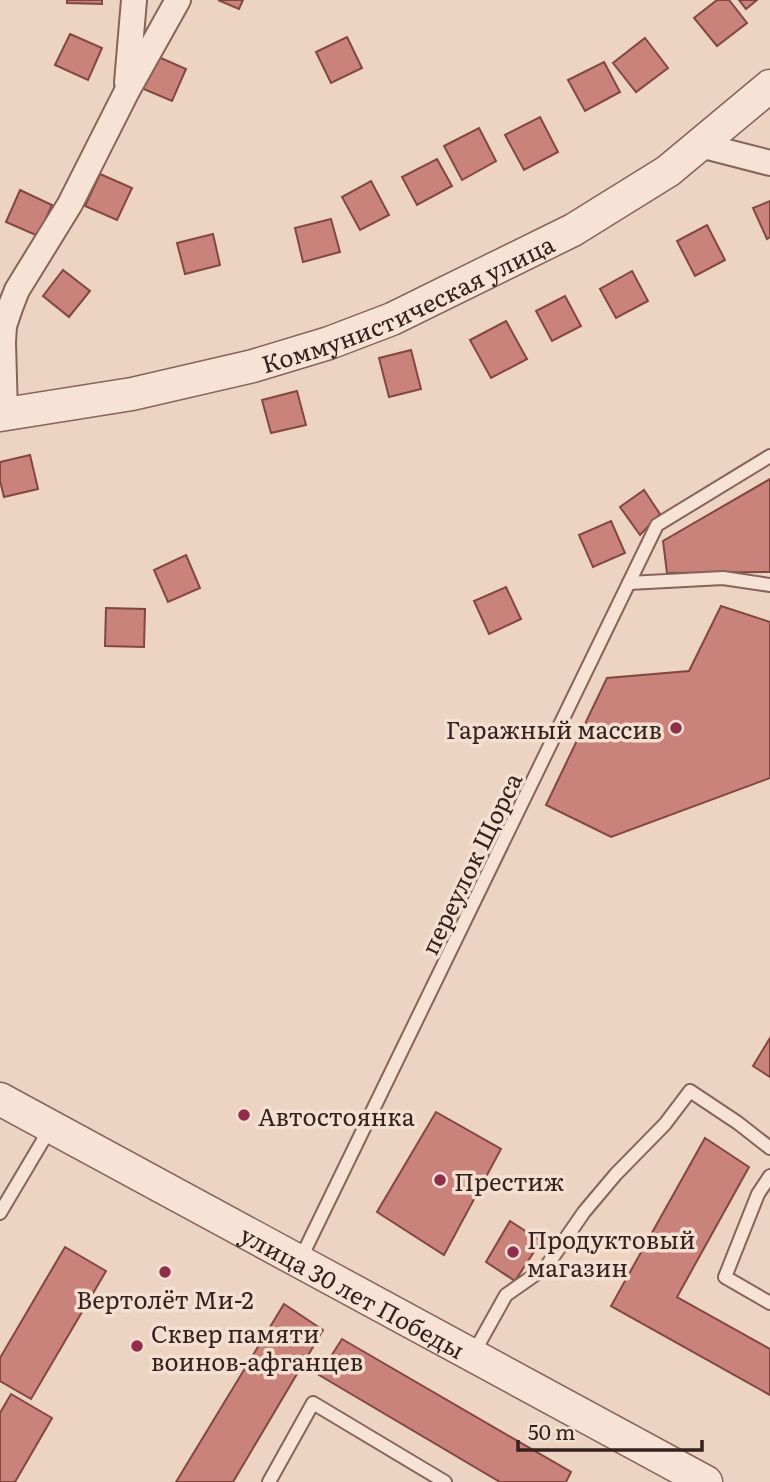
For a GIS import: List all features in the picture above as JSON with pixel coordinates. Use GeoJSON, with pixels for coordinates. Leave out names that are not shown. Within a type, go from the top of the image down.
{"type":"FeatureCollection","features":[{"type":"Feature","properties":{"kind":"street"},"geometry":{"type":"LineString","coordinates":[[126,93],[134,0]]}},
{"type":"Feature","properties":{"kind":"street"},"geometry":{"type":"LineString","coordinates":[[2,415],[4,326],[9,308],[17,290],[70,204],[126,93],[178,0]]}},
{"type":"Feature","properties":{"kind":"street","name":"Коммунистическая улица"},"geometry":{"type":"LineString","coordinates":[[2,415],[132,394],[253,366],[380,324],[573,230],[668,171],[770,86]]}},
{"type":"Feature","properties":{"kind":"street"},"geometry":{"type":"LineString","coordinates":[[700,145],[770,163]]}},
{"type":"Feature","properties":{"kind":"street","name":"улица 30 лет Победы"},"geometry":{"type":"LineString","coordinates":[[0,1099],[706,1482]]}},
{"type":"Feature","properties":{"kind":"lane","name":"переулок Щорса"},"geometry":{"type":"LineString","coordinates":[[299,1262],[657,525],[770,456]]}},
{"type":"Feature","properties":{"kind":"lane"},"geometry":{"type":"LineString","coordinates":[[629,583],[723,578],[770,585]]}},
{"type":"Feature","properties":{"kind":"lane"},"geometry":{"type":"LineString","coordinates":[[472,1356],[506,1295],[546,1267],[584,1212],[616,1174],[665,1124],[690,1091],[770,1148]]}},
{"type":"Feature","properties":{"kind":"lane"},"geometry":{"type":"LineString","coordinates":[[0,1213],[51,1127]]}},
{"type":"Feature","properties":{"kind":"lane"},"geometry":{"type":"LineString","coordinates":[[770,1176],[758,1194],[725,1277],[770,1303]]}},
{"type":"Feature","properties":{"kind":"lane"},"geometry":{"type":"LineString","coordinates":[[269,1482],[313,1403],[445,1482]]}},
{"type":"Feature","properties":{"kind":"building"},"geometry":{"type":"Polygon","coordinates":[[[67,0],[102,0],[102,4],[67,3],[67,0]]]}},
{"type":"Feature","properties":{"kind":"building"},"geometry":{"type":"Polygon","coordinates":[[[218,0],[243,0],[239,9],[218,0]]]}},
{"type":"Feature","properties":{"kind":"building"},"geometry":{"type":"Polygon","coordinates":[[[717,0],[729,0],[747,23],[717,46],[694,18],[717,0]]]}},
{"type":"Feature","properties":{"kind":"building"},"geometry":{"type":"Polygon","coordinates":[[[739,0],[757,0],[746,9],[739,0]]]}},
{"type":"Feature","properties":{"kind":"building"},"geometry":{"type":"Polygon","coordinates":[[[70,34],[102,48],[88,80],[55,65],[70,34]]]}},
{"type":"Feature","properties":{"kind":"building"},"geometry":{"type":"Polygon","coordinates":[[[347,37],[362,68],[331,83],[316,52],[347,37]]]}},
{"type":"Feature","properties":{"kind":"building"},"geometry":{"type":"Polygon","coordinates":[[[645,38],[668,68],[636,92],[613,63],[645,38]]]}},
{"type":"Feature","properties":{"kind":"building"},"geometry":{"type":"Polygon","coordinates":[[[154,55],[186,69],[172,101],[139,87],[154,55]]]}},
{"type":"Feature","properties":{"kind":"building"},"geometry":{"type":"Polygon","coordinates":[[[604,62],[620,92],[585,111],[568,80],[604,62]]]}},
{"type":"Feature","properties":{"kind":"building"},"geometry":{"type":"Polygon","coordinates":[[[540,117],[558,152],[524,170],[505,135],[540,117]]]}},
{"type":"Feature","properties":{"kind":"building"},"geometry":{"type":"Polygon","coordinates":[[[479,128],[496,161],[462,180],[444,146],[479,128]]]}},
{"type":"Feature","properties":{"kind":"building"},"geometry":{"type":"Polygon","coordinates":[[[437,159],[452,186],[417,205],[402,177],[437,159]]]}},
{"type":"Feature","properties":{"kind":"building"},"geometry":{"type":"Polygon","coordinates":[[[100,174],[132,188],[117,220],[85,206],[100,174]]]}},
{"type":"Feature","properties":{"kind":"building"},"geometry":{"type":"Polygon","coordinates":[[[371,181],[389,215],[360,230],[342,197],[371,181]]]}},
{"type":"Feature","properties":{"kind":"building"},"geometry":{"type":"Polygon","coordinates":[[[20,190],[52,205],[38,236],[6,222],[20,190]]]}},
{"type":"Feature","properties":{"kind":"building"},"geometry":{"type":"Polygon","coordinates":[[[770,201],[770,237],[767,239],[753,208],[770,201]]]}},
{"type":"Feature","properties":{"kind":"building"},"geometry":{"type":"Polygon","coordinates":[[[331,219],[340,252],[303,262],[295,228],[331,219]]]}},
{"type":"Feature","properties":{"kind":"building"},"geometry":{"type":"Polygon","coordinates":[[[707,225],[725,260],[695,276],[677,241],[707,225]]]}},
{"type":"Feature","properties":{"kind":"building"},"geometry":{"type":"Polygon","coordinates":[[[213,234],[220,265],[185,274],[177,243],[213,234]]]}},
{"type":"Feature","properties":{"kind":"building"},"geometry":{"type":"Polygon","coordinates":[[[63,270],[90,291],[69,317],[43,296],[63,270]]]}},
{"type":"Feature","properties":{"kind":"building"},"geometry":{"type":"Polygon","coordinates":[[[632,271],[648,301],[616,318],[600,289],[632,271]]]}},
{"type":"Feature","properties":{"kind":"building"},"geometry":{"type":"Polygon","coordinates":[[[565,296],[581,326],[552,341],[536,311],[565,296]]]}},
{"type":"Feature","properties":{"kind":"building"},"geometry":{"type":"Polygon","coordinates":[[[506,321],[527,359],[491,378],[470,340],[506,321]]]}},
{"type":"Feature","properties":{"kind":"building"},"geometry":{"type":"Polygon","coordinates":[[[411,350],[421,389],[389,397],[379,358],[411,350]]]}},
{"type":"Feature","properties":{"kind":"building"},"geometry":{"type":"Polygon","coordinates":[[[297,391],[306,425],[271,433],[262,400],[297,391]]]}},
{"type":"Feature","properties":{"kind":"building"},"geometry":{"type":"Polygon","coordinates":[[[30,455],[38,489],[4,497],[0,481],[0,462],[30,455]]]}},
{"type":"Feature","properties":{"kind":"building"},"geometry":{"type":"Polygon","coordinates":[[[770,479],[770,572],[667,573],[663,541],[770,479]]]}},
{"type":"Feature","properties":{"kind":"building"},"geometry":{"type":"Polygon","coordinates":[[[644,490],[660,514],[640,535],[620,507],[644,490]]]}},
{"type":"Feature","properties":{"kind":"building"},"geometry":{"type":"Polygon","coordinates":[[[611,521],[625,553],[593,567],[579,535],[611,521]]]}},
{"type":"Feature","properties":{"kind":"building"},"geometry":{"type":"Polygon","coordinates":[[[186,555],[200,588],[168,602],[154,570],[186,555]]]}},
{"type":"Feature","properties":{"kind":"building"},"geometry":{"type":"Polygon","coordinates":[[[506,587],[521,619],[489,634],[474,601],[506,587]]]}},
{"type":"Feature","properties":{"kind":"building","name":"Гаражный массив"},"geometry":{"type":"Polygon","coordinates":[[[721,606],[770,622],[770,778],[611,837],[546,805],[607,678],[689,671],[721,606]]]}},
{"type":"Feature","properties":{"kind":"building"},"geometry":{"type":"Polygon","coordinates":[[[106,608],[145,609],[144,647],[105,646],[106,608]]]}},
{"type":"Feature","properties":{"kind":"building"},"geometry":{"type":"Polygon","coordinates":[[[770,1038],[770,1077],[753,1066],[770,1038]]]}},
{"type":"Feature","properties":{"kind":"building","name":"Престиж"},"geometry":{"type":"Polygon","coordinates":[[[436,1112],[501,1149],[444,1255],[377,1212],[436,1112]]]}},
{"type":"Feature","properties":{"kind":"building"},"geometry":{"type":"Polygon","coordinates":[[[705,1138],[749,1167],[677,1297],[770,1349],[770,1395],[611,1306],[705,1138]]]}},
{"type":"Feature","properties":{"kind":"building","name":"Продуктовый магазин"},"geometry":{"type":"Polygon","coordinates":[[[510,1221],[541,1241],[515,1281],[486,1262],[510,1221]]]}},
{"type":"Feature","properties":{"kind":"building"},"geometry":{"type":"Polygon","coordinates":[[[65,1247],[106,1271],[31,1399],[0,1381],[0,1358],[65,1247]]]}},
{"type":"Feature","properties":{"kind":"building"},"geometry":{"type":"Polygon","coordinates":[[[284,1304],[323,1330],[233,1482],[176,1482],[284,1304]]]}},
{"type":"Feature","properties":{"kind":"building"},"geometry":{"type":"Polygon","coordinates":[[[342,1339],[571,1472],[566,1482],[500,1482],[319,1375],[342,1339]]]}},
{"type":"Feature","properties":{"kind":"building"},"geometry":{"type":"Polygon","coordinates":[[[11,1394],[52,1418],[15,1482],[0,1482],[0,1413],[11,1394]]]}},
{"type":"Feature","properties":{"kind":"place","name":"Гаражный массив"},"geometry":{"type":"Point","coordinates":[676,728]}},
{"type":"Feature","properties":{"kind":"place","name":"Автостоянка"},"geometry":{"type":"Point","coordinates":[244,1115]}},
{"type":"Feature","properties":{"kind":"place","name":"Престиж"},"geometry":{"type":"Point","coordinates":[440,1180]}},
{"type":"Feature","properties":{"kind":"place","name":"Продуктовый магазин"},"geometry":{"type":"Point","coordinates":[513,1252]}},
{"type":"Feature","properties":{"kind":"place","name":"Вертолёт Ми-2"},"geometry":{"type":"Point","coordinates":[165,1272]}},
{"type":"Feature","properties":{"kind":"place","name":"Сквер памяти воинов-афганцев"},"geometry":{"type":"Point","coordinates":[137,1346]}}]}
